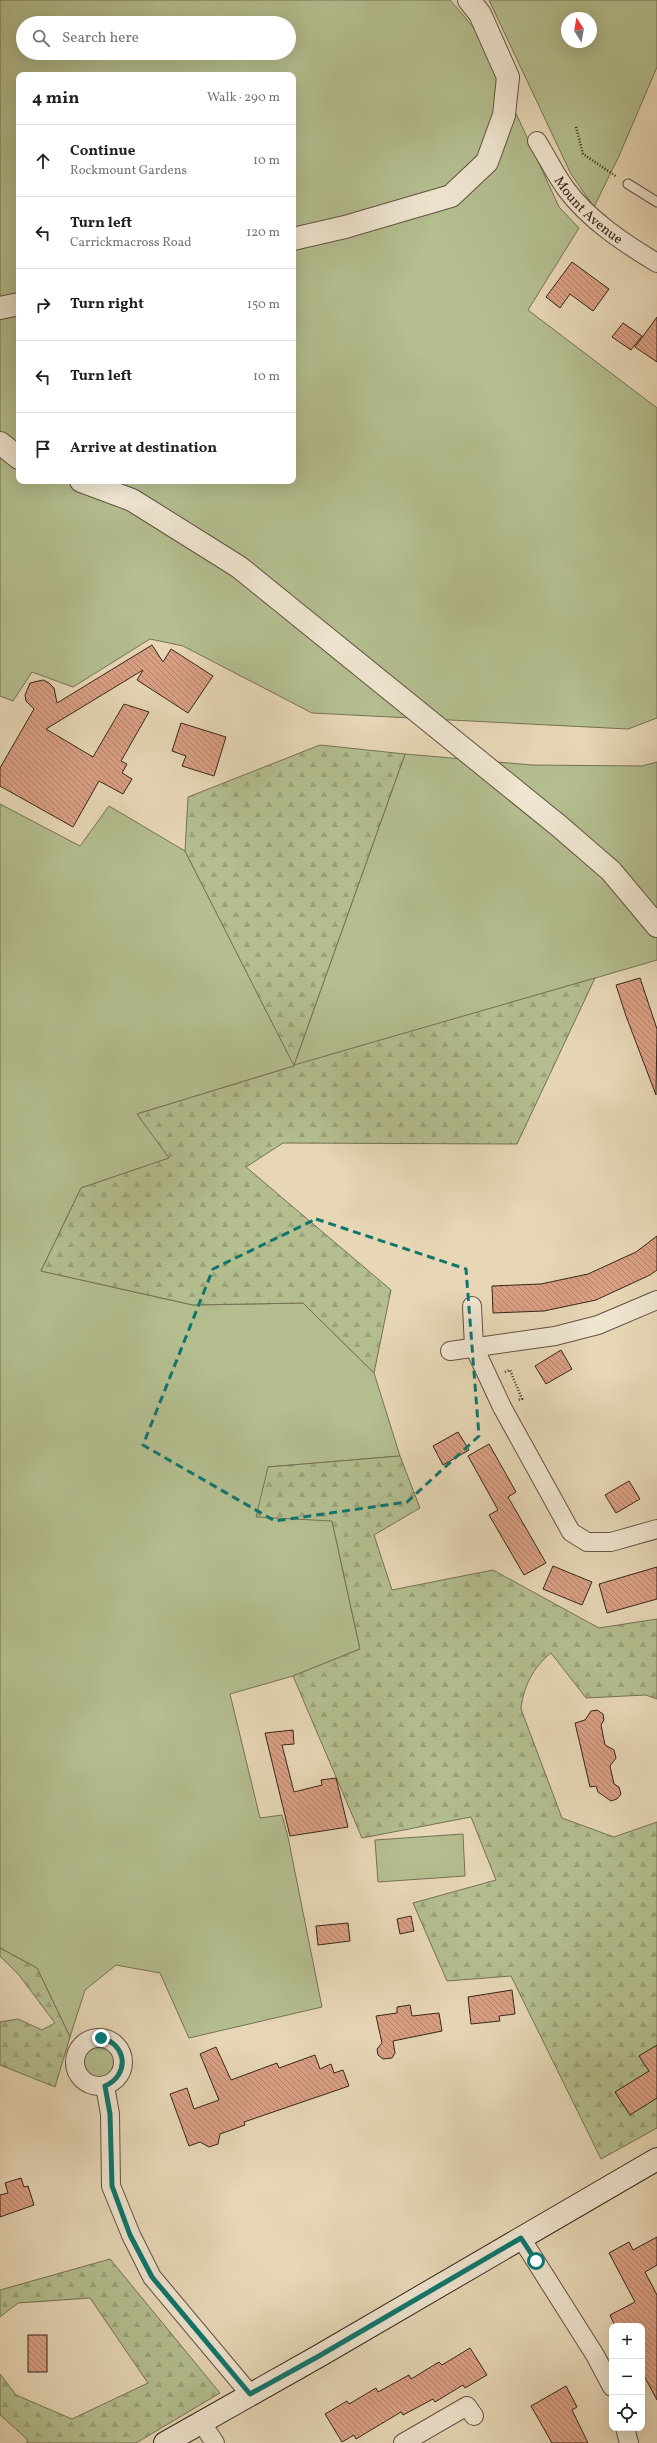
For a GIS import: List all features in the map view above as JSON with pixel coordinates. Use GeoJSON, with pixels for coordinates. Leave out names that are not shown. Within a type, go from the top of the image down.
{"type":"FeatureCollection","features":[{"type":"Feature","properties":{"kind":"street"},"geometry":{"type":"LineString","coordinates":[[296,238],[345,227],[451,196],[487,162],[504,115],[508,77],[480,14],[469,0]]}},
{"type":"Feature","properties":{"kind":"street","name":"Mount Avenue"},"geometry":{"type":"LineString","coordinates":[[537,141],[566,189],[583,209],[606,229],[657,263]]}},
{"type":"Feature","properties":{"kind":"street"},"geometry":{"type":"LineString","coordinates":[[0,308],[16,305]]}},
{"type":"Feature","properties":{"kind":"street"},"geometry":{"type":"LineString","coordinates":[[0,443],[16,456]]}},
{"type":"Feature","properties":{"kind":"street"},"geometry":{"type":"LineString","coordinates":[[89,484],[132,500],[239,567],[559,826],[610,871],[657,926]]}},
{"type":"Feature","properties":{"kind":"street"},"geometry":{"type":"LineString","coordinates":[[450,1351],[555,1336],[591,1327],[657,1300]]}},
{"type":"Feature","properties":{"kind":"street"},"geometry":{"type":"LineString","coordinates":[[472,1306],[474,1347],[502,1407],[571,1532],[587,1542],[612,1542],[657,1529]]}},
{"type":"Feature","properties":{"kind":"street"},"geometry":{"type":"LineString","coordinates":[[105,2086],[110,2114],[112,2186],[130,2235],[152,2277],[250,2394]]}},
{"type":"Feature","properties":{"kind":"street"},"geometry":{"type":"LineString","coordinates":[[165,2443],[319,2356],[657,2159]]}},
{"type":"Feature","properties":{"kind":"street"},"geometry":{"type":"LineString","coordinates":[[521,2238],[595,2355],[609,2381]]}},
{"type":"Feature","properties":{"kind":"street"},"geometry":{"type":"LineString","coordinates":[[403,2443],[467,2406],[474,2416]]}},
{"type":"Feature","properties":{"kind":"street"},"geometry":{"type":"LineString","coordinates":[[201,2422],[216,2443]]}},
{"type":"Feature","properties":{"kind":"street"},"geometry":{"type":"LineString","coordinates":[[626,2431],[629,2443]]}},
{"type":"Feature","properties":{"kind":"lane"},"geometry":{"type":"LineString","coordinates":[[628,184],[657,202]]}},
{"type":"Feature","properties":{"kind":"path"},"geometry":{"type":"LineString","coordinates":[[576,127],[578,143],[583,154],[594,163],[628,184]]}},
{"type":"Feature","properties":{"kind":"path"},"geometry":{"type":"LineString","coordinates":[[498,1375],[510,1370],[522,1398],[516,1401]]}},
{"type":"Feature","properties":{"kind":"highlighted area"},"geometry":{"type":"Polygon","coordinates":[[[316,1219],[466,1269],[479,1436],[407,1502],[275,1521],[143,1445],[213,1269],[316,1219]]]}},
{"type":"Feature","properties":{"kind":"green space"},"geometry":{"type":"Polygon","coordinates":[[[0,0],[450,0],[480,35],[559,207],[579,228],[528,310],[657,408],[657,718],[628,729],[312,713],[183,646],[150,639],[73,687],[32,672],[13,701],[0,696],[0,0]]]}},
{"type":"Feature","properties":{"kind":"green space"},"geometry":{"type":"Polygon","coordinates":[[[489,0],[657,0],[657,67],[619,156],[594,207],[571,174],[489,0]]]}},
{"type":"Feature","properties":{"kind":"green space"},"geometry":{"type":"Polygon","coordinates":[[[320,745],[405,754],[294,1065],[595,978],[517,1144],[283,1143],[246,1167],[391,1290],[374,1373],[303,1303],[193,1305],[41,1271],[81,1188],[169,1158],[137,1114],[294,1066],[185,851],[188,797],[320,745]]]}},
{"type":"Feature","properties":{"kind":"green space"},"geometry":{"type":"Polygon","coordinates":[[[405,754],[532,765],[642,766],[657,762],[657,960],[294,1066],[137,1114],[170,1158],[81,1188],[41,1271],[193,1305],[303,1303],[374,1373],[400,1456],[268,1467],[332,1521],[360,1649],[293,1676],[230,1694],[260,1818],[282,1815],[288,1837],[322,2007],[189,2038],[160,1973],[116,1965],[85,1990],[70,2037],[37,1968],[0,1948],[0,804],[80,846],[109,806],[185,851],[294,1065],[405,754]]]}},
{"type":"Feature","properties":{"kind":"green space"},"geometry":{"type":"Polygon","coordinates":[[[400,1456],[420,1508],[374,1535],[392,1590],[493,1570],[599,1628],[657,1619],[657,1699],[646,1695],[586,1698],[551,1653],[539,1664],[530,1678],[524,1693],[521,1709],[562,1818],[614,1837],[657,1822],[657,2128],[601,2159],[511,1976],[447,1981],[413,1903],[496,1880],[471,1817],[362,1838],[293,1676],[360,1649],[332,1521],[256,1517],[268,1467],[400,1456]]]}},
{"type":"Feature","properties":{"kind":"green space"},"geometry":{"type":"Polygon","coordinates":[[[463,1834],[465,1876],[378,1882],[375,1840],[463,1834]]]}},
{"type":"Feature","properties":{"kind":"green space"},"geometry":{"type":"Polygon","coordinates":[[[0,1948],[37,1968],[70,2037],[55,2087],[0,2065],[0,2022],[18,2019],[42,2030],[55,2023],[19,1975],[0,1956],[0,1948]]]}},
{"type":"Feature","properties":{"kind":"green space"},"geometry":{"type":"Polygon","coordinates":[[[97,2046],[103,2046],[113,2053],[116,2062],[115,2068],[109,2075],[103,2078],[97,2078],[87,2071],[84,2065],[84,2059],[91,2049],[97,2046]]]}},
{"type":"Feature","properties":{"kind":"green space"},"geometry":{"type":"Polygon","coordinates":[[[110,2259],[220,2393],[136,2443],[27,2443],[27,2439],[0,2415],[0,2374],[16,2395],[72,2419],[148,2383],[90,2298],[18,2303],[0,2317],[0,2290],[110,2259]]]}},
{"type":"Feature","properties":{"kind":"building"},"geometry":{"type":"Polygon","coordinates":[[[572,262],[609,289],[593,311],[570,294],[560,308],[546,297],[572,262]]]}},
{"type":"Feature","properties":{"kind":"building"},"geometry":{"type":"Polygon","coordinates":[[[657,317],[657,362],[635,347],[657,317]]]}},
{"type":"Feature","properties":{"kind":"building"},"geometry":{"type":"Polygon","coordinates":[[[623,323],[642,336],[631,350],[612,337],[623,323]]]}},
{"type":"Feature","properties":{"kind":"building"},"geometry":{"type":"Polygon","coordinates":[[[152,645],[163,662],[171,649],[213,676],[188,713],[137,680],[143,670],[46,729],[93,757],[124,704],[149,712],[121,761],[127,764],[122,773],[132,779],[123,794],[99,781],[73,827],[0,786],[0,768],[34,709],[26,701],[25,695],[30,683],[43,680],[49,683],[54,688],[57,703],[152,645]]]}},
{"type":"Feature","properties":{"kind":"building"},"geometry":{"type":"Polygon","coordinates":[[[181,723],[226,737],[214,776],[182,766],[186,756],[172,751],[181,723]]]}},
{"type":"Feature","properties":{"kind":"building"},"geometry":{"type":"Polygon","coordinates":[[[640,978],[657,1029],[656,1095],[616,985],[640,978]]]}},
{"type":"Feature","properties":{"kind":"building"},"geometry":{"type":"Polygon","coordinates":[[[657,1236],[657,1270],[650,1275],[596,1300],[544,1311],[493,1313],[492,1286],[541,1284],[588,1274],[636,1252],[657,1236]]]}},
{"type":"Feature","properties":{"kind":"building"},"geometry":{"type":"Polygon","coordinates":[[[561,1350],[572,1369],[546,1384],[535,1366],[561,1350]]]}},
{"type":"Feature","properties":{"kind":"building"},"geometry":{"type":"Polygon","coordinates":[[[458,1432],[469,1450],[443,1465],[433,1446],[458,1432]]]}},
{"type":"Feature","properties":{"kind":"building"},"geometry":{"type":"Polygon","coordinates":[[[489,1444],[516,1492],[508,1497],[546,1563],[524,1575],[489,1515],[498,1510],[468,1456],[489,1444]]]}},
{"type":"Feature","properties":{"kind":"building"},"geometry":{"type":"Polygon","coordinates":[[[629,1481],[640,1499],[616,1513],[605,1495],[629,1481]]]}},
{"type":"Feature","properties":{"kind":"building"},"geometry":{"type":"Polygon","coordinates":[[[553,1566],[592,1582],[582,1605],[543,1589],[553,1566]]]}},
{"type":"Feature","properties":{"kind":"building"},"geometry":{"type":"Polygon","coordinates":[[[657,1567],[657,1599],[607,1613],[599,1584],[657,1567]]]}},
{"type":"Feature","properties":{"kind":"building"},"geometry":{"type":"Polygon","coordinates":[[[597,1710],[603,1714],[604,1720],[601,1725],[605,1745],[614,1750],[616,1758],[610,1766],[614,1784],[619,1787],[621,1794],[617,1799],[611,1801],[598,1792],[596,1786],[590,1787],[575,1723],[585,1720],[591,1711],[597,1710]]]}},
{"type":"Feature","properties":{"kind":"building"},"geometry":{"type":"Polygon","coordinates":[[[293,1730],[294,1744],[282,1745],[294,1792],[322,1785],[321,1780],[336,1778],[348,1827],[290,1836],[265,1733],[293,1730]]]}},
{"type":"Feature","properties":{"kind":"building"},"geometry":{"type":"Polygon","coordinates":[[[411,1916],[414,1931],[400,1934],[397,1919],[411,1916]]]}},
{"type":"Feature","properties":{"kind":"building"},"geometry":{"type":"Polygon","coordinates":[[[348,1923],[350,1941],[318,1945],[316,1926],[348,1923]]]}},
{"type":"Feature","properties":{"kind":"building"},"geometry":{"type":"Polygon","coordinates":[[[512,1990],[515,2014],[499,2016],[500,2021],[471,2024],[468,1997],[512,1990]]]}},
{"type":"Feature","properties":{"kind":"building"},"geometry":{"type":"Polygon","coordinates":[[[410,2005],[412,2016],[439,2013],[442,2031],[393,2041],[395,2053],[392,2058],[383,2059],[378,2055],[377,2049],[382,2043],[376,2016],[397,2013],[397,2007],[410,2005]]]}},
{"type":"Feature","properties":{"kind":"building"},"geometry":{"type":"Polygon","coordinates":[[[657,2045],[657,2098],[630,2115],[615,2092],[649,2071],[639,2056],[657,2045]]]}},
{"type":"Feature","properties":{"kind":"building"},"geometry":{"type":"Polygon","coordinates":[[[216,2047],[231,2080],[277,2063],[279,2068],[315,2055],[320,2069],[331,2064],[334,2073],[343,2070],[349,2086],[244,2122],[245,2125],[220,2134],[218,2144],[209,2147],[200,2142],[189,2146],[170,2094],[187,2088],[194,2109],[219,2100],[200,2054],[216,2047]]]}},
{"type":"Feature","properties":{"kind":"building"},"geometry":{"type":"Polygon","coordinates":[[[21,2178],[24,2187],[28,2186],[34,2205],[0,2217],[0,2195],[8,2193],[5,2183],[21,2178]]]}},
{"type":"Feature","properties":{"kind":"building"},"geometry":{"type":"Polygon","coordinates":[[[657,2237],[657,2265],[645,2272],[657,2295],[657,2400],[645,2378],[645,2323],[614,2323],[610,2315],[635,2302],[609,2253],[629,2242],[633,2250],[657,2237]]]}},
{"type":"Feature","properties":{"kind":"building"},"geometry":{"type":"Polygon","coordinates":[[[28,2335],[47,2335],[47,2372],[28,2372],[28,2335]]]}},
{"type":"Feature","properties":{"kind":"building"},"geometry":{"type":"Polygon","coordinates":[[[470,2348],[487,2375],[465,2388],[463,2385],[435,2402],[433,2399],[403,2415],[401,2412],[356,2439],[354,2435],[342,2442],[325,2414],[347,2401],[349,2404],[376,2388],[378,2392],[409,2375],[411,2379],[439,2362],[442,2365],[470,2348]]]}},
{"type":"Feature","properties":{"kind":"building"},"geometry":{"type":"Polygon","coordinates":[[[566,2386],[577,2407],[572,2410],[588,2443],[552,2443],[531,2406],[566,2386]]]}},
{"type":"Feature","properties":{"kind":"route"},"geometry":{"type":"LineString","coordinates":[[101,2038],[115,2044],[120,2050],[122,2056],[123,2064],[121,2071],[112,2083],[105,2086],[110,2114],[109,2148],[112,2186],[130,2235],[152,2277],[250,2394],[319,2356],[521,2238],[536,2261]]}}]}
